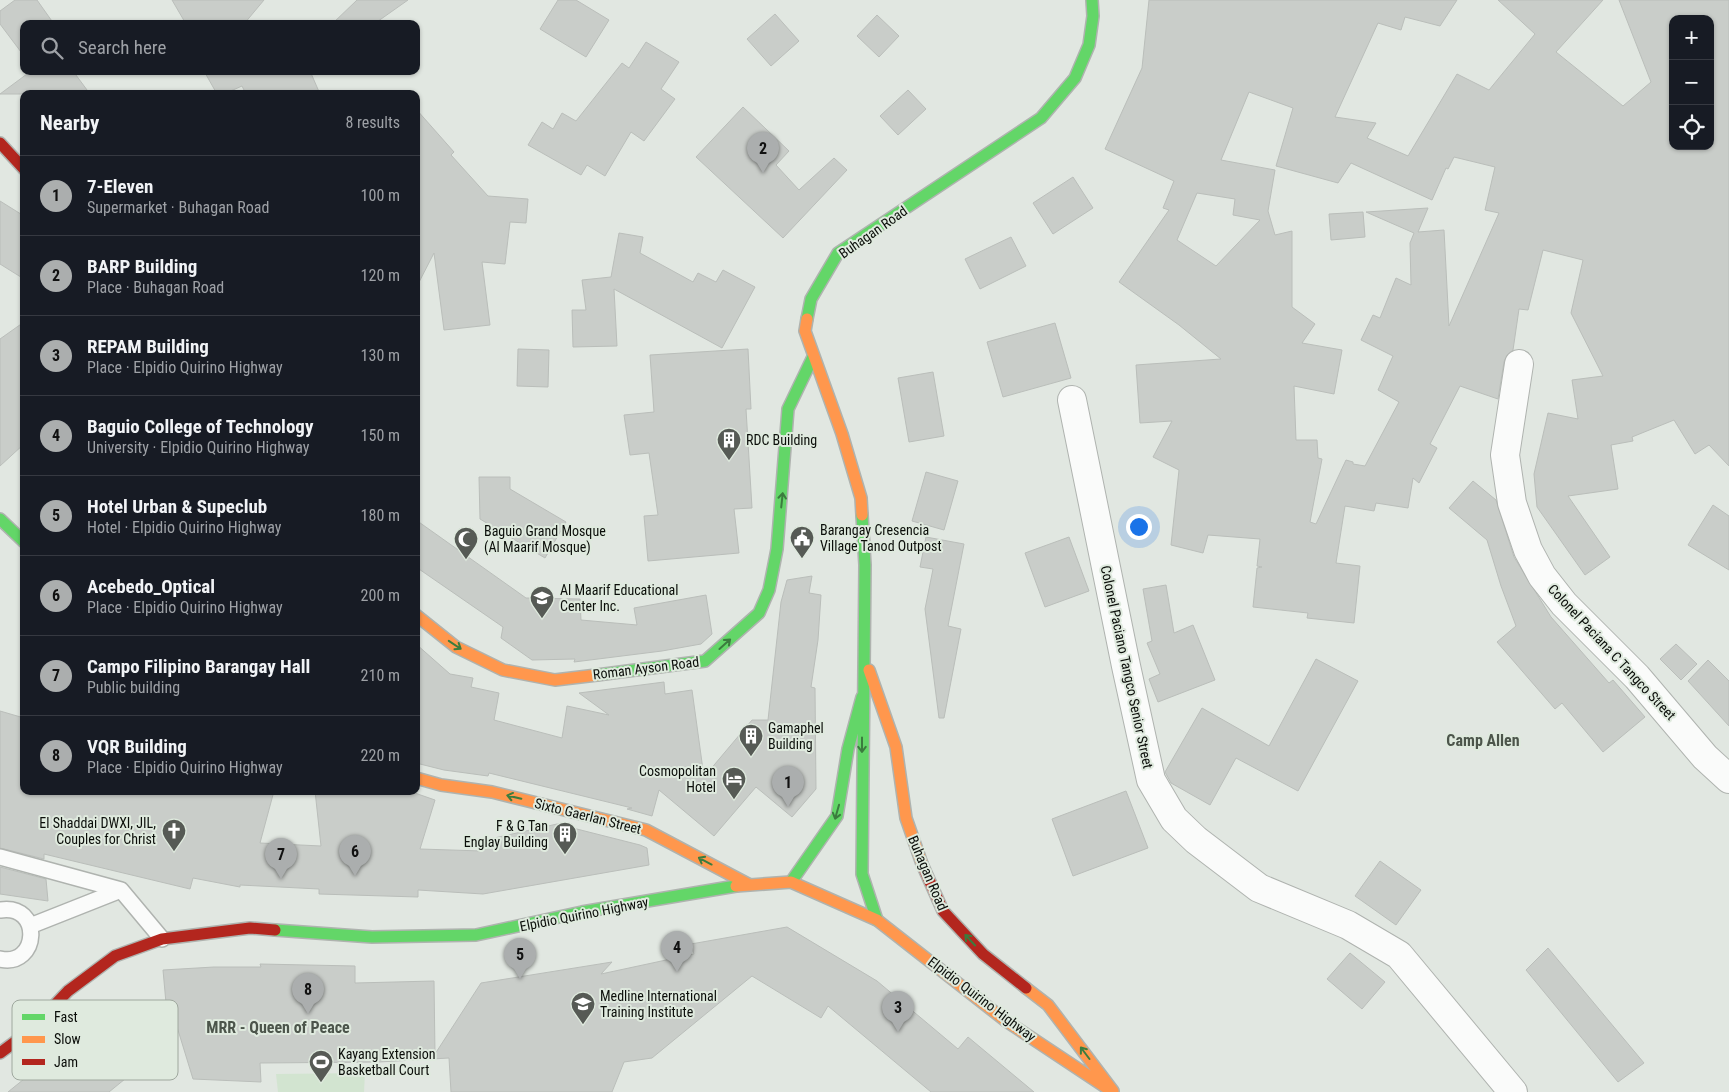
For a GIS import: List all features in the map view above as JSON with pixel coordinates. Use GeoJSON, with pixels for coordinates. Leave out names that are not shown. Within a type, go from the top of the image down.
{"type":"FeatureCollection","features":[{"type":"Feature","properties":{"kind":"main road","name":"Buhagan Road"},"geometry":{"type":"LineString","coordinates":[[877,920],[862,874],[862,697],[865,565],[861,498],[842,434],[805,331],[811,299],[838,253],[1041,118],[1076,78],[1090,45],[1093,16],[1092,0]]}},
{"type":"Feature","properties":{"kind":"main road"},"geometry":{"type":"LineString","coordinates":[[0,143],[20,165]]}},
{"type":"Feature","properties":{"kind":"main road","name":"Roman Ayson Road"},"geometry":{"type":"LineString","coordinates":[[420,618],[456,647],[503,670],[555,680],[705,661],[759,613],[769,590],[777,550],[788,409],[813,357]]}},
{"type":"Feature","properties":{"kind":"main road"},"geometry":{"type":"LineString","coordinates":[[0,518],[20,538]]}},
{"type":"Feature","properties":{"kind":"main road","name":"Buhagan Road"},"geometry":{"type":"LineString","coordinates":[[863,652],[896,747],[906,818],[925,872],[943,911],[983,954],[1048,1005],[1114,1092]]}},
{"type":"Feature","properties":{"kind":"main road"},"geometry":{"type":"LineString","coordinates":[[791,882],[837,816],[848,749],[862,697]]}},
{"type":"Feature","properties":{"kind":"main road","name":"Sixto Gaerlan Street"},"geometry":{"type":"LineString","coordinates":[[420,779],[441,785],[492,792],[646,830],[748,884]]}},
{"type":"Feature","properties":{"kind":"main road","name":"Elpidio Quirino Highway"},"geometry":{"type":"LineString","coordinates":[[59,1000],[68,991],[115,956],[162,939],[250,928],[372,937],[476,935],[582,912],[748,884],[791,882],[877,920],[914,947],[1006,1021],[1114,1092]]}},
{"type":"Feature","properties":{"kind":"main road","name":"Elpidio Quirino Highway"},"geometry":{"type":"LineString","coordinates":[[0,1054],[12,1045]]}},
{"type":"Feature","properties":{"kind":"street","name":"Colonel Paciana C Tangco Street"},"geometry":{"type":"LineString","coordinates":[[1519,364],[1505,455],[1512,503],[1528,550],[1542,576],[1564,604],[1637,677],[1705,757],[1729,779]]}},
{"type":"Feature","properties":{"kind":"street","name":"Colonel Paciano Tangco Senior Street"},"geometry":{"type":"LineString","coordinates":[[1072,400],[1151,780],[1174,819],[1196,840],[1259,888],[1348,926],[1399,955],[1513,1092]]}},
{"type":"Feature","properties":{"kind":"lane"},"geometry":{"type":"LineString","coordinates":[[1093,16],[1104,0]]}},
{"type":"Feature","properties":{"kind":"lane"},"geometry":{"type":"LineString","coordinates":[[0,857],[121,890],[162,939]]}},
{"type":"Feature","properties":{"kind":"lane"},"geometry":{"type":"LineString","coordinates":[[30,926],[121,890]]}},
{"type":"Feature","properties":{"kind":"lane"},"geometry":{"type":"LineString","coordinates":[[0,910],[20,914],[30,926],[32,935],[26,951],[11,960],[0,959]]}},
{"type":"Feature","properties":{"kind":"green space","name":"Kayang Extension Basketball Court"},"geometry":{"type":"Polygon","coordinates":[[[365,1073],[364,1092],[278,1092],[276,1074],[365,1073]]]}},
{"type":"Feature","properties":{"kind":"building"},"geometry":{"type":"Polygon","coordinates":[[[15,0],[37,0],[51,20],[20,20],[20,51],[0,24],[0,11],[15,0]]]}},
{"type":"Feature","properties":{"kind":"building"},"geometry":{"type":"Polygon","coordinates":[[[172,0],[264,0],[247,20],[184,20],[172,0]]]}},
{"type":"Feature","properties":{"kind":"building"},"geometry":{"type":"Polygon","coordinates":[[[357,0],[408,0],[380,20],[336,20],[357,0]]]}},
{"type":"Feature","properties":{"kind":"building"},"geometry":{"type":"Polygon","coordinates":[[[558,0],[576,0],[609,20],[586,57],[540,29],[558,0]]]}},
{"type":"Feature","properties":{"kind":"building"},"geometry":{"type":"Polygon","coordinates":[[[1149,0],[1457,0],[1440,26],[1405,17],[1401,30],[1378,23],[1335,117],[1376,123],[1367,138],[1408,156],[1457,74],[1489,90],[1535,34],[1498,0],[1603,0],[1556,52],[1623,106],[1651,82],[1619,0],[1729,0],[1729,466],[1709,445],[1695,454],[1674,420],[1632,437],[1633,441],[1611,445],[1618,489],[1568,496],[1610,557],[1585,575],[1537,507],[1534,474],[1548,413],[1578,419],[1572,380],[1603,376],[1571,313],[1583,260],[1543,250],[1528,310],[1519,309],[1513,350],[1507,355],[1504,362],[1498,399],[1460,386],[1430,444],[1437,448],[1419,483],[1413,478],[1408,508],[1376,503],[1374,511],[1345,506],[1336,563],[1360,566],[1354,623],[1307,618],[1308,613],[1253,607],[1257,568],[1262,567],[1257,566],[1260,539],[1208,535],[1203,553],[1171,545],[1179,470],[1153,457],[1172,421],[1140,423],[1136,365],[1221,359],[1179,325],[1119,282],[1169,210],[1163,208],[1174,181],[1105,149],[1142,68],[1149,0]],[[1249,92],[1221,160],[1275,170],[1268,211],[1275,235],[1292,231],[1292,307],[1315,324],[1302,343],[1342,350],[1334,394],[1294,386],[1296,440],[1317,440],[1318,458],[1322,459],[1310,522],[1316,524],[1346,460],[1353,462],[1353,464],[1365,466],[1399,402],[1378,390],[1393,356],[1361,340],[1373,315],[1380,318],[1396,278],[1411,285],[1410,243],[1414,233],[1366,212],[1428,208],[1418,232],[1444,230],[1449,326],[1499,213],[1485,210],[1495,167],[1454,157],[1448,169],[1446,168],[1432,200],[1351,163],[1338,183],[1276,166],[1293,108],[1249,92]],[[1197,193],[1177,240],[1216,266],[1260,220],[1233,215],[1235,199],[1197,193]]]}},
{"type":"Feature","properties":{"kind":"building"},"geometry":{"type":"Polygon","coordinates":[[[775,14],[799,41],[771,66],[747,39],[775,14]]]}},
{"type":"Feature","properties":{"kind":"building"},"geometry":{"type":"Polygon","coordinates":[[[877,15],[899,36],[879,57],[857,36],[877,15]]]}},
{"type":"Feature","properties":{"kind":"building"},"geometry":{"type":"Polygon","coordinates":[[[646,42],[679,62],[661,89],[675,99],[644,141],[631,132],[605,176],[587,165],[581,175],[528,145],[542,122],[553,129],[562,113],[576,121],[622,63],[629,68],[646,42]]]}},
{"type":"Feature","properties":{"kind":"building"},"geometry":{"type":"Polygon","coordinates":[[[26,75],[76,75],[87,90],[20,90],[20,94],[0,94],[26,75]]]}},
{"type":"Feature","properties":{"kind":"building"},"geometry":{"type":"Polygon","coordinates":[[[206,75],[312,75],[318,90],[244,90],[242,86],[233,90],[215,90],[206,75]]]}},
{"type":"Feature","properties":{"kind":"building"},"geometry":{"type":"Polygon","coordinates":[[[908,90],[926,109],[898,135],[880,116],[908,90]]]}},
{"type":"Feature","properties":{"kind":"building"},"geometry":{"type":"Polygon","coordinates":[[[743,107],[789,151],[776,165],[799,190],[834,158],[847,170],[783,238],[696,157],[743,107]]]}},
{"type":"Feature","properties":{"kind":"building"},"geometry":{"type":"Polygon","coordinates":[[[420,114],[454,152],[451,155],[488,196],[528,199],[526,223],[510,222],[505,264],[482,262],[490,325],[444,330],[434,253],[420,280],[420,114]]]}},
{"type":"Feature","properties":{"kind":"building"},"geometry":{"type":"Polygon","coordinates":[[[1073,177],[1093,208],[1053,234],[1033,203],[1073,177]]]}},
{"type":"Feature","properties":{"kind":"building"},"geometry":{"type":"Polygon","coordinates":[[[0,201],[20,214],[20,276],[0,264],[0,201]]]}},
{"type":"Feature","properties":{"kind":"building"},"geometry":{"type":"Polygon","coordinates":[[[1363,212],[1365,237],[1331,240],[1329,214],[1363,212]]]}},
{"type":"Feature","properties":{"kind":"building"},"geometry":{"type":"Polygon","coordinates":[[[619,233],[643,237],[640,253],[693,282],[698,273],[716,282],[723,270],[755,287],[722,348],[614,289],[617,346],[573,347],[572,310],[586,310],[582,280],[611,277],[619,233]]]}},
{"type":"Feature","properties":{"kind":"building"},"geometry":{"type":"Polygon","coordinates":[[[1011,237],[1026,266],[980,289],[965,259],[1011,237]]]}},
{"type":"Feature","properties":{"kind":"building"},"geometry":{"type":"Polygon","coordinates":[[[1055,323],[1071,378],[1003,397],[987,342],[1055,323]]]}},
{"type":"Feature","properties":{"kind":"building"},"geometry":{"type":"Polygon","coordinates":[[[20,325],[20,448],[0,466],[0,339],[20,325]]]}},
{"type":"Feature","properties":{"kind":"building"},"geometry":{"type":"Polygon","coordinates":[[[518,349],[549,350],[548,387],[517,386],[518,349]]]}},
{"type":"Feature","properties":{"kind":"building"},"geometry":{"type":"Polygon","coordinates":[[[748,349],[751,409],[746,409],[752,508],[734,509],[739,553],[648,561],[644,516],[658,515],[649,453],[630,455],[624,415],[654,412],[650,355],[748,349]]]}},
{"type":"Feature","properties":{"kind":"building"},"geometry":{"type":"Polygon","coordinates":[[[933,372],[944,436],[909,442],[898,378],[933,372]]]}},
{"type":"Feature","properties":{"kind":"building"},"geometry":{"type":"Polygon","coordinates":[[[926,472],[958,481],[944,530],[912,521],[926,472]]]}},
{"type":"Feature","properties":{"kind":"building"},"geometry":{"type":"Polygon","coordinates":[[[479,477],[510,477],[510,489],[566,522],[545,558],[480,519],[479,477]]]}},
{"type":"Feature","properties":{"kind":"building"},"geometry":{"type":"Polygon","coordinates":[[[1473,481],[1496,500],[1514,557],[1551,617],[1609,683],[1613,680],[1645,717],[1603,752],[1562,703],[1555,709],[1497,642],[1516,626],[1487,540],[1449,508],[1473,481]]]}},
{"type":"Feature","properties":{"kind":"building"},"geometry":{"type":"Polygon","coordinates":[[[1713,505],[1729,516],[1729,570],[1688,545],[1713,505]]]}},
{"type":"Feature","properties":{"kind":"building"},"geometry":{"type":"Polygon","coordinates":[[[420,523],[526,598],[580,599],[581,620],[637,625],[634,608],[706,595],[712,634],[701,644],[574,662],[575,659],[532,660],[501,638],[503,627],[420,570],[420,523]]]}},
{"type":"Feature","properties":{"kind":"building"},"geometry":{"type":"Polygon","coordinates":[[[926,537],[964,544],[948,626],[961,629],[944,718],[939,718],[925,609],[933,569],[920,567],[926,537]]]}},
{"type":"Feature","properties":{"kind":"building"},"geometry":{"type":"Polygon","coordinates":[[[1069,537],[1089,591],[1045,607],[1025,553],[1069,537]]]}},
{"type":"Feature","properties":{"kind":"building"},"geometry":{"type":"Polygon","coordinates":[[[812,576],[809,593],[821,595],[818,640],[811,687],[815,688],[816,789],[792,817],[756,787],[714,836],[659,790],[652,816],[627,809],[632,808],[489,773],[488,776],[444,770],[420,764],[420,648],[450,674],[473,678],[471,687],[499,693],[494,720],[562,738],[567,706],[609,715],[579,693],[664,682],[665,694],[692,690],[704,777],[752,720],[768,720],[781,602],[787,580],[812,576]]]}},
{"type":"Feature","properties":{"kind":"building"},"geometry":{"type":"Polygon","coordinates":[[[1166,585],[1174,633],[1193,625],[1215,680],[1158,702],[1149,679],[1160,674],[1147,643],[1152,641],[1143,589],[1166,585]]]}},
{"type":"Feature","properties":{"kind":"building"},"geometry":{"type":"Polygon","coordinates":[[[1676,644],[1697,664],[1681,680],[1660,659],[1676,644]]]}},
{"type":"Feature","properties":{"kind":"building"},"geometry":{"type":"Polygon","coordinates":[[[1316,659],[1358,681],[1298,791],[1236,758],[1210,805],[1171,783],[1165,772],[1202,708],[1269,746],[1316,659]]]}},
{"type":"Feature","properties":{"kind":"building"},"geometry":{"type":"Polygon","coordinates":[[[1708,660],[1729,681],[1729,726],[1688,681],[1708,660]]]}},
{"type":"Feature","properties":{"kind":"building"},"geometry":{"type":"Polygon","coordinates":[[[0,711],[20,717],[20,795],[273,795],[260,843],[321,846],[315,795],[420,795],[435,800],[420,849],[482,851],[481,841],[557,824],[647,848],[649,865],[483,894],[418,890],[418,897],[319,894],[319,889],[240,885],[240,887],[193,878],[190,889],[44,854],[44,859],[0,848],[0,711]]]}},
{"type":"Feature","properties":{"kind":"building"},"geometry":{"type":"Polygon","coordinates":[[[1126,791],[1148,848],[1073,876],[1052,819],[1126,791]]]}},
{"type":"Feature","properties":{"kind":"building"},"geometry":{"type":"Polygon","coordinates":[[[1380,861],[1421,890],[1396,925],[1355,896],[1380,861]]]}},
{"type":"Feature","properties":{"kind":"building"},"geometry":{"type":"Polygon","coordinates":[[[0,867],[46,879],[48,901],[0,894],[0,867]]]}},
{"type":"Feature","properties":{"kind":"building"},"geometry":{"type":"Polygon","coordinates":[[[787,927],[877,981],[958,1049],[968,1037],[1034,1092],[931,1092],[828,1006],[821,1018],[752,976],[652,1058],[624,1062],[612,1092],[451,1092],[449,1058],[379,1062],[260,1063],[261,1082],[193,1079],[178,1030],[178,1000],[166,1000],[163,970],[261,967],[260,964],[355,966],[355,983],[434,981],[435,1054],[481,983],[612,962],[601,974],[694,954],[691,944],[787,927]]]}},
{"type":"Feature","properties":{"kind":"building"},"geometry":{"type":"Polygon","coordinates":[[[1548,948],[1644,1063],[1618,1082],[1526,970],[1548,948]]]}},
{"type":"Feature","properties":{"kind":"building"},"geometry":{"type":"Polygon","coordinates":[[[1350,953],[1385,982],[1362,1009],[1327,979],[1350,953]]]}},
{"type":"Feature","properties":{"kind":"building"},"geometry":{"type":"Polygon","coordinates":[[[23,1080],[124,1080],[109,1092],[8,1092],[23,1080]]]}},
{"type":"Feature","properties":{"kind":"traffic: fast"},"geometry":{"type":"LineString","coordinates":[[807,319],[811,299],[838,253],[1041,118],[1075,78],[1089,45],[1093,16],[1092,0]]}},
{"type":"Feature","properties":{"kind":"traffic: fast"},"geometry":{"type":"LineString","coordinates":[[597,675],[705,661],[759,613],[769,590],[777,549],[788,409],[813,357]]}},
{"type":"Feature","properties":{"kind":"traffic: fast"},"geometry":{"type":"LineString","coordinates":[[862,515],[865,565],[862,874],[877,920]]}},
{"type":"Feature","properties":{"kind":"traffic: fast"},"geometry":{"type":"LineString","coordinates":[[0,519],[20,538]]}},
{"type":"Feature","properties":{"kind":"traffic: fast"},"geometry":{"type":"LineString","coordinates":[[791,882],[837,816],[848,749],[862,697]]}},
{"type":"Feature","properties":{"kind":"traffic: fast"},"geometry":{"type":"LineString","coordinates":[[275,930],[372,937],[476,935],[582,912],[736,886]]}},
{"type":"Feature","properties":{"kind":"traffic: slow"},"geometry":{"type":"LineString","coordinates":[[807,319],[805,331],[842,434],[861,498],[862,515]]}},
{"type":"Feature","properties":{"kind":"traffic: slow"},"geometry":{"type":"LineString","coordinates":[[420,618],[456,647],[503,670],[555,680],[597,675]]}},
{"type":"Feature","properties":{"kind":"traffic: slow"},"geometry":{"type":"LineString","coordinates":[[869,670],[896,747],[906,818],[922,864]]}},
{"type":"Feature","properties":{"kind":"traffic: slow"},"geometry":{"type":"LineString","coordinates":[[420,779],[441,785],[492,792],[646,830],[748,884]]}},
{"type":"Feature","properties":{"kind":"traffic: slow"},"geometry":{"type":"LineString","coordinates":[[736,886],[791,882],[877,920],[1006,1021],[1113,1092]]}},
{"type":"Feature","properties":{"kind":"traffic: slow"},"geometry":{"type":"LineString","coordinates":[[1026,988],[1048,1005],[1113,1091]]}},
{"type":"Feature","properties":{"kind":"traffic: jam"},"geometry":{"type":"LineString","coordinates":[[0,143],[20,165]]}},
{"type":"Feature","properties":{"kind":"traffic: jam"},"geometry":{"type":"LineString","coordinates":[[922,864],[943,911],[983,954],[1026,988]]}},
{"type":"Feature","properties":{"kind":"traffic: jam"},"geometry":{"type":"LineString","coordinates":[[59,1000],[68,991],[115,956],[162,939],[250,928],[275,930]]}},
{"type":"Feature","properties":{"kind":"traffic: jam"},"geometry":{"type":"LineString","coordinates":[[0,1053],[12,1044]]}},
{"type":"Feature","properties":{"kind":"place","name":"BARP Building"},"geometry":{"type":"Point","coordinates":[763,173]}},
{"type":"Feature","properties":{"kind":"place","name":"RDC Building"},"geometry":{"type":"Point","coordinates":[729,461]}},
{"type":"Feature","properties":{"kind":"place","name":"Barangay Cresencia Village Tanod Outpost"},"geometry":{"type":"Point","coordinates":[802,559]}},
{"type":"Feature","properties":{"kind":"place","name":"Baguio Grand Mosque (Al Maarif Mosque)"},"geometry":{"type":"Point","coordinates":[466,560]}},
{"type":"Feature","properties":{"kind":"place","name":"Al Maarif Educational Center Inc."},"geometry":{"type":"Point","coordinates":[542,619]}},
{"type":"Feature","properties":{"kind":"place","name":"Gamaphel Building"},"geometry":{"type":"Point","coordinates":[751,757]}},
{"type":"Feature","properties":{"kind":"place","name":"Cosmopolitan Hotel"},"geometry":{"type":"Point","coordinates":[734,800]}},
{"type":"Feature","properties":{"kind":"place","name":"7-Eleven"},"geometry":{"type":"Point","coordinates":[788,807]}},
{"type":"Feature","properties":{"kind":"place","name":"El Shaddai DWXI, JIL, Couples for Christ"},"geometry":{"type":"Point","coordinates":[174,852]}},
{"type":"Feature","properties":{"kind":"place","name":"F & G Tan Englay Building"},"geometry":{"type":"Point","coordinates":[565,855]}},
{"type":"Feature","properties":{"kind":"place","name":"Acebedo_Optical"},"geometry":{"type":"Point","coordinates":[355,876]}},
{"type":"Feature","properties":{"kind":"place","name":"Campo Filipino Barangay Hall"},"geometry":{"type":"Point","coordinates":[281,879]}},
{"type":"Feature","properties":{"kind":"place","name":"Baguio College of Technology"},"geometry":{"type":"Point","coordinates":[677,972]}},
{"type":"Feature","properties":{"kind":"place","name":"Hotel Urban & Supeclub"},"geometry":{"type":"Point","coordinates":[520,979]}},
{"type":"Feature","properties":{"kind":"place","name":"VQR Building"},"geometry":{"type":"Point","coordinates":[308,1014]}},
{"type":"Feature","properties":{"kind":"place","name":"Medline International Training Institute"},"geometry":{"type":"Point","coordinates":[583,1025]}},
{"type":"Feature","properties":{"kind":"place","name":"REPAM Building"},"geometry":{"type":"Point","coordinates":[898,1032]}},
{"type":"Feature","properties":{"kind":"place","name":"Kayang Extension Basketball Court"},"geometry":{"type":"Point","coordinates":[321,1083]}},
{"type":"Feature","properties":{"kind":"district","name":"Camp Allen"},"geometry":{"type":"Point","coordinates":[1483,740]}},
{"type":"Feature","properties":{"kind":"district","name":"MRR - Queen of Peace"},"geometry":{"type":"Point","coordinates":[278,1027]}}]}
